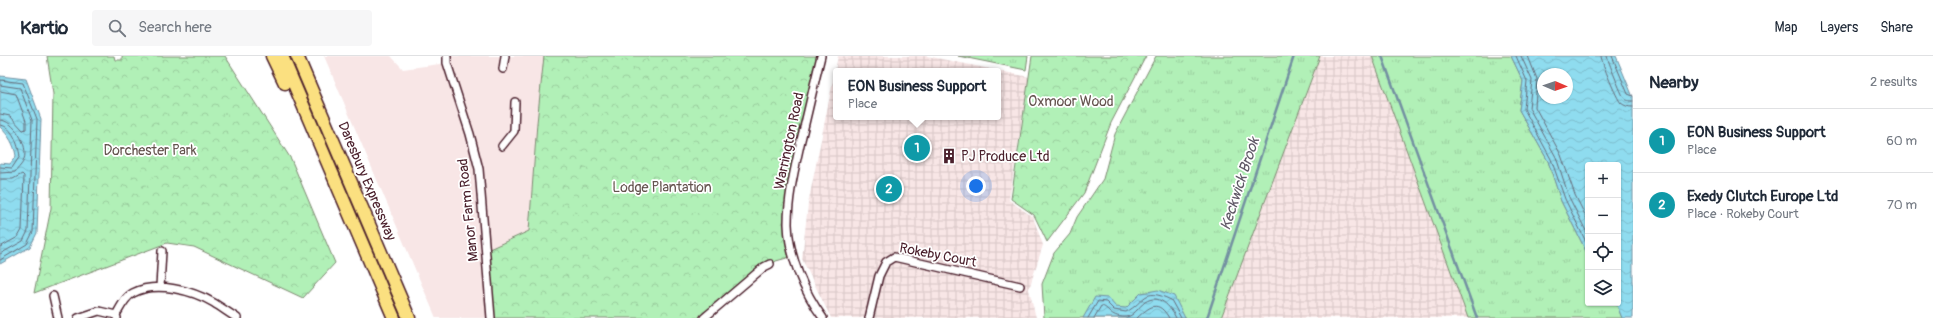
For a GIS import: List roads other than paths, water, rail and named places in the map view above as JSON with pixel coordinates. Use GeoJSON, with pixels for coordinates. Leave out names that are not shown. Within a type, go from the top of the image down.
{"type":"FeatureCollection","features":[{"type":"Feature","properties":{"kind":"main road"},"geometry":{"type":"LineString","coordinates":[[272,56],[339,190]]}},
{"type":"Feature","properties":{"kind":"main road","name":"Daresbury Expressway"},"geometry":{"type":"LineString","coordinates":[[282,56],[394,318]]}},
{"type":"Feature","properties":{"kind":"main road","name":"Daresbury Expressway"},"geometry":{"type":"LineString","coordinates":[[296,56],[409,318]]}},
{"type":"Feature","properties":{"kind":"main road"},"geometry":{"type":"LineString","coordinates":[[304,56],[328,130]]}},
{"type":"Feature","properties":{"kind":"street","name":"Manor Farm Road"},"geometry":{"type":"LineString","coordinates":[[447,56],[447,62],[470,134],[479,169],[491,318]]}},
{"type":"Feature","properties":{"kind":"street"},"geometry":{"type":"LineString","coordinates":[[503,69],[505,56]]}},
{"type":"Feature","properties":{"kind":"street","name":"Warrington Road"},"geometry":{"type":"LineString","coordinates":[[821,56],[791,184],[788,225],[800,278],[815,307],[823,318]]}},
{"type":"Feature","properties":{"kind":"street"},"geometry":{"type":"LineString","coordinates":[[502,146],[514,131],[515,102]]}},
{"type":"Feature","properties":{"kind":"street"},"geometry":{"type":"LineString","coordinates":[[160,287],[162,250]]}},
{"type":"Feature","properties":{"kind":"street","name":"Rokeby Court"},"geometry":{"type":"LineString","coordinates":[[869,318],[879,276],[886,262],[894,257],[1020,286]]}},
{"type":"Feature","properties":{"kind":"street"},"geometry":{"type":"LineString","coordinates":[[704,318],[764,267],[770,264]]}},
{"type":"Feature","properties":{"kind":"street"},"geometry":{"type":"LineString","coordinates":[[78,318],[99,311],[117,317],[123,303],[132,293],[160,287],[196,295],[213,302],[237,318]]}},
{"type":"Feature","properties":{"kind":"street"},"geometry":{"type":"LineString","coordinates":[[53,296],[58,318]]}},
{"type":"Feature","properties":{"kind":"water"},"geometry":{"type":"Polygon","coordinates":[[[1511,56],[1616,56],[1633,97],[1633,318],[1622,318],[1617,306],[1621,306],[1621,162],[1585,162],[1585,249],[1561,201],[1548,161],[1519,110],[1523,81],[1511,56]]]}},
{"type":"Feature","properties":{"kind":"water"},"geometry":{"type":"Polygon","coordinates":[[[0,76],[26,79],[41,119],[37,233],[30,247],[0,264],[0,163],[10,164],[16,156],[11,140],[0,127],[0,76]]]}},
{"type":"Feature","properties":{"kind":"water"},"geometry":{"type":"Polygon","coordinates":[[[1158,290],[1174,296],[1185,318],[1083,318],[1095,297],[1108,298],[1116,307],[1126,308],[1141,293],[1158,290]]]}},
{"type":"Feature","properties":{"kind":"waterway","name":"Keckwick Brook"},"geometry":{"type":"LineString","coordinates":[[1207,318],[1294,56]]}},
{"type":"Feature","properties":{"kind":"waterway"},"geometry":{"type":"LineString","coordinates":[[1382,56],[1477,318]]}},
{"type":"Feature","properties":{"kind":"place","name":"EON Business Support"},"geometry":{"type":"Point","coordinates":[917,148]}},
{"type":"Feature","properties":{"kind":"place","name":"PJ Produce Ltd"},"geometry":{"type":"Point","coordinates":[949,156]}},
{"type":"Feature","properties":{"kind":"place","name":"Exedy Clutch Europe Ltd"},"geometry":{"type":"Point","coordinates":[889,189]}},
{"type":"Feature","properties":{"kind":"park label","name":"Oxmoor Wood"},"geometry":{"type":"Point","coordinates":[1071,101]}},
{"type":"Feature","properties":{"kind":"park label","name":"Dorchester Park"},"geometry":{"type":"Point","coordinates":[150,150]}},
{"type":"Feature","properties":{"kind":"park label","name":"Lodge Plantation"},"geometry":{"type":"Point","coordinates":[662,187]}}]}
